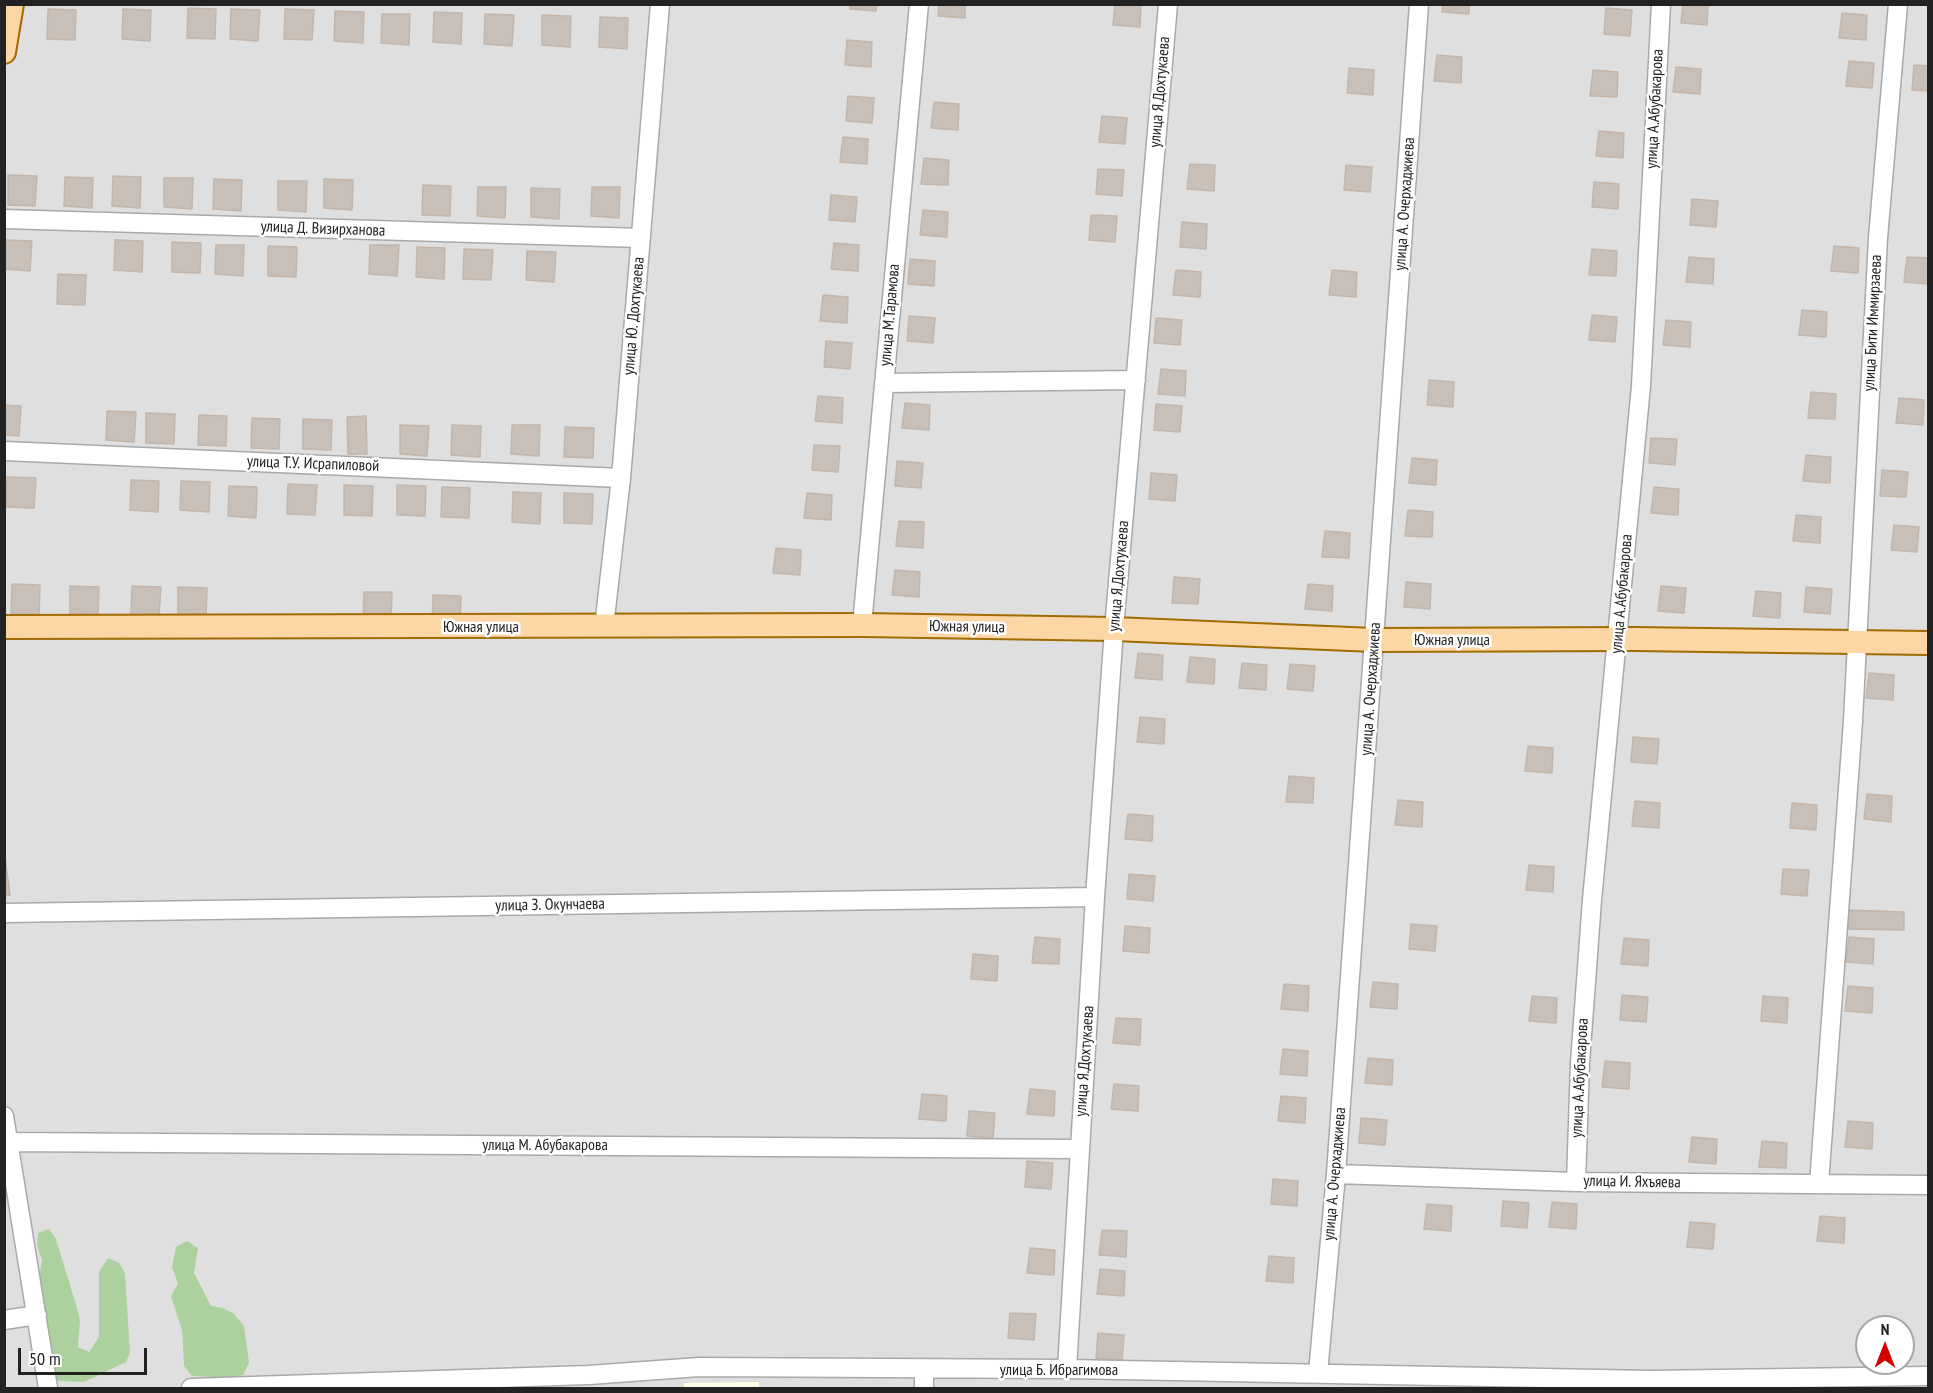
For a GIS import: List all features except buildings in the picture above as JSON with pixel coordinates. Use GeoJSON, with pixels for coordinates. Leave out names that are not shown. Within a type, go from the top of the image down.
{"type":"FeatureCollection","features":[{"type":"Feature","properties":{"kind":"main road"},"geometry":{"type":"LineString","coordinates":[[4,52],[12,4]]}},
{"type":"Feature","properties":{"kind":"main road","name":"Южная улица"},"geometry":{"type":"LineString","coordinates":[[4,627],[862,625],[1114,629],[1374,640],[1618,639],[1929,643]]}},
{"type":"Feature","properties":{"kind":"street","name":"улица Ю. Дохтукаева"},"geometry":{"type":"LineString","coordinates":[[604,627],[621,478],[660,4]]}},
{"type":"Feature","properties":{"kind":"street","name":"улица М.Тарамова"},"geometry":{"type":"LineString","coordinates":[[862,625],[919,4]]}},
{"type":"Feature","properties":{"kind":"street","name":"улица Я.Дохтукаева"},"geometry":{"type":"LineString","coordinates":[[1067,1369],[1095,897],[1114,629],[1168,4]]}},
{"type":"Feature","properties":{"kind":"street","name":"улица А. Очерхаджиева"},"geometry":{"type":"LineString","coordinates":[[1318,1373],[1336,1174],[1419,4]]}},
{"type":"Feature","properties":{"kind":"street","name":"улица А.Абубакарова"},"geometry":{"type":"LineString","coordinates":[[1576,1182],[1580,1063],[1591,912],[1641,386],[1660,4]]}},
{"type":"Feature","properties":{"kind":"street","name":"улица Бити Иммирзаева"},"geometry":{"type":"LineString","coordinates":[[1819,1184],[1847,816],[1878,238],[1898,4]]}},
{"type":"Feature","properties":{"kind":"street","name":"улица Д. Визирханова"},"geometry":{"type":"LineString","coordinates":[[4,219],[640,238]]}},
{"type":"Feature","properties":{"kind":"street"},"geometry":{"type":"LineString","coordinates":[[884,383],[1136,380]]}},
{"type":"Feature","properties":{"kind":"street","name":"улица Т.У. Исрапиловой"},"geometry":{"type":"LineString","coordinates":[[4,451],[621,478]]}},
{"type":"Feature","properties":{"kind":"street","name":"улица З. Окунчаева"},"geometry":{"type":"LineString","coordinates":[[4,913],[1095,897]]}},
{"type":"Feature","properties":{"kind":"street"},"geometry":{"type":"LineString","coordinates":[[4,1116],[48,1389]]}},
{"type":"Feature","properties":{"kind":"street","name":"улица М. Абубакарова"},"geometry":{"type":"LineString","coordinates":[[10,1142],[1079,1149]]}},
{"type":"Feature","properties":{"kind":"street","name":"улица И. Яхъяева"},"geometry":{"type":"LineString","coordinates":[[1336,1174],[1576,1182],[1929,1185]]}},
{"type":"Feature","properties":{"kind":"street"},"geometry":{"type":"LineString","coordinates":[[4,1320],[37,1315]]}},
{"type":"Feature","properties":{"kind":"street","name":"улица Б. Ибрагимова"},"geometry":{"type":"LineString","coordinates":[[191,1389],[673,1379],[699,1367],[1067,1369],[1166,1380],[1318,1373],[1414,1382],[1651,1384],[1895,1382],[1929,1376]]}},
{"type":"Feature","properties":{"kind":"street"},"geometry":{"type":"LineString","coordinates":[[924,1369],[924,1389]]}},
{"type":"Feature","properties":{"kind":"shaded area"},"geometry":{"type":"Polygon","coordinates":[[[5,5],[1928,5],[1928,1388],[5,1388],[5,5]]]}},
{"type":"Feature","properties":{"kind":"shaded area"},"geometry":{"type":"Polygon","coordinates":[[[759,1382],[759,1388],[684,1388],[684,1383],[759,1382]]]}},
{"type":"Feature","properties":{"kind":"green space"},"geometry":{"type":"Polygon","coordinates":[[[49,1229],[56,1239],[80,1320],[78,1347],[89,1352],[99,1337],[99,1272],[108,1258],[119,1263],[125,1273],[130,1353],[126,1362],[84,1382],[58,1381],[53,1368],[39,1278],[42,1260],[37,1245],[38,1233],[49,1229]]]}},
{"type":"Feature","properties":{"kind":"green space"},"geometry":{"type":"Polygon","coordinates":[[[187,1241],[198,1248],[194,1273],[211,1306],[223,1308],[234,1314],[244,1326],[249,1363],[243,1375],[231,1378],[192,1376],[184,1366],[182,1330],[171,1296],[178,1284],[172,1267],[176,1247],[187,1241]]]}}]}
